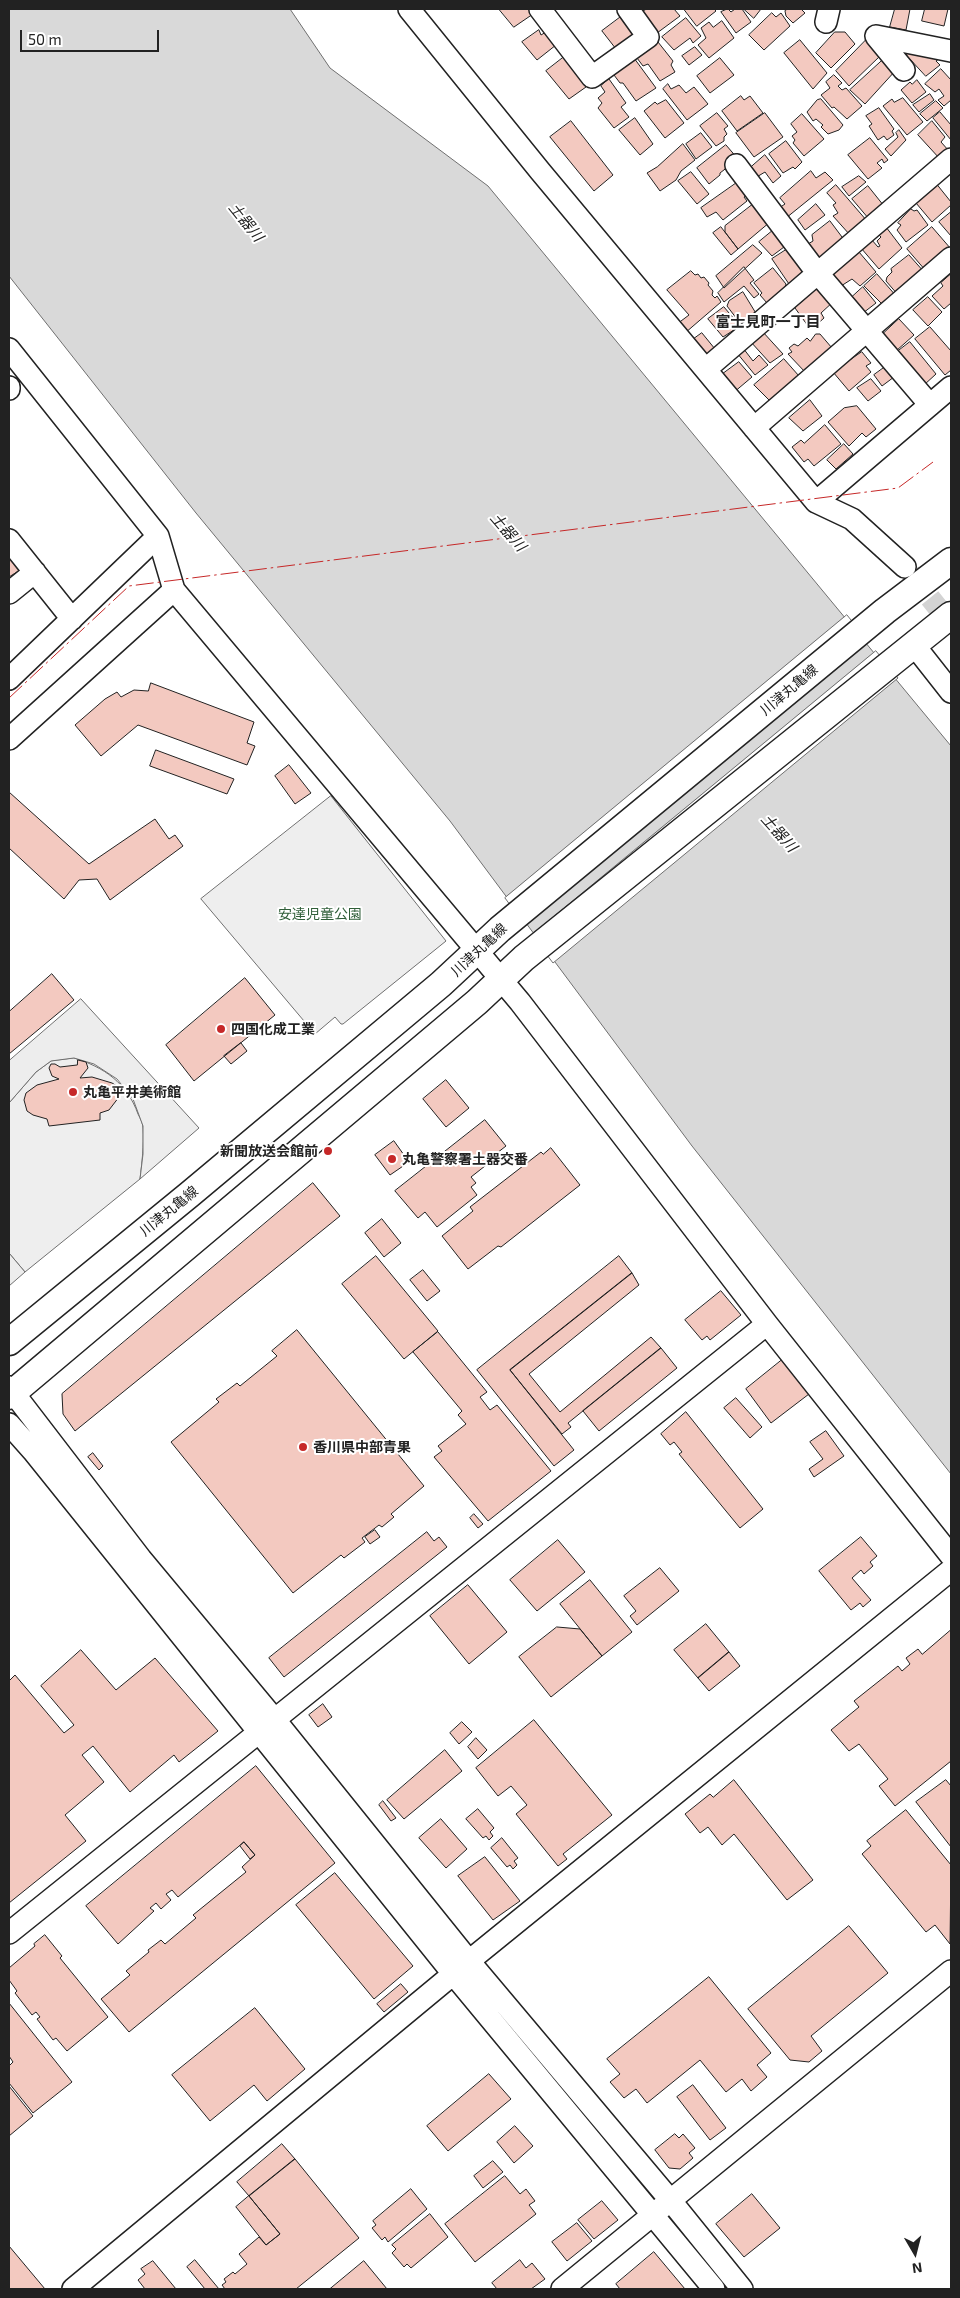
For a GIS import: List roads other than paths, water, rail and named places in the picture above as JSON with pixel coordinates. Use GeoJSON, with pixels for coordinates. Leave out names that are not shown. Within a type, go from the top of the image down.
{"type":"FeatureCollection","features":[{"type":"Feature","properties":{"kind":"main road","name":"川津丸亀線"},"geometry":{"type":"LineString","coordinates":[[9,1342],[190,1194],[450,976],[500,929],[885,610],[951,561]]}},
{"type":"Feature","properties":{"kind":"main road"},"geometry":{"type":"LineString","coordinates":[[10,1392],[477,1002],[524,958],[951,615]]}},
{"type":"Feature","properties":{"kind":"street"},"geometry":{"type":"LineString","coordinates":[[409,9],[816,502],[852,519],[905,567]]}},
{"type":"Feature","properties":{"kind":"street"},"geometry":{"type":"LineString","coordinates":[[540,9],[592,77],[648,36],[628,9]]}},
{"type":"Feature","properties":{"kind":"street"},"geometry":{"type":"LineString","coordinates":[[904,70],[876,36],[951,51]]}},
{"type":"Feature","properties":{"kind":"street"},"geometry":{"type":"LineString","coordinates":[[706,370],[951,159]]}},
{"type":"Feature","properties":{"kind":"street"},"geometry":{"type":"LineString","coordinates":[[736,165],[818,273],[930,405]]}},
{"type":"Feature","properties":{"kind":"street"},"geometry":{"type":"LineString","coordinates":[[754,428],[951,258]]}},
{"type":"Feature","properties":{"kind":"street"},"geometry":{"type":"LineString","coordinates":[[9,349],[158,536],[174,590],[501,980],[766,1324],[951,1556]]}},
{"type":"Feature","properties":{"kind":"street"},"geometry":{"type":"LineString","coordinates":[[816,502],[951,387]]}},
{"type":"Feature","properties":{"kind":"street"},"geometry":{"type":"LineString","coordinates":[[9,679],[158,536]]}},
{"type":"Feature","properties":{"kind":"street"},"geometry":{"type":"LineString","coordinates":[[9,540],[72,619]]}},
{"type":"Feature","properties":{"kind":"street"},"geometry":{"type":"LineString","coordinates":[[9,593],[35,572]]}},
{"type":"Feature","properties":{"kind":"street"},"geometry":{"type":"LineString","coordinates":[[9,739],[174,590]]}},
{"type":"Feature","properties":{"kind":"street"},"geometry":{"type":"LineString","coordinates":[[914,645],[951,692]]}},
{"type":"Feature","properties":{"kind":"street"},"geometry":{"type":"LineString","coordinates":[[9,1933],[766,1324]]}},
{"type":"Feature","properties":{"kind":"street"},"geometry":{"type":"LineString","coordinates":[[10,1392],[141,1559],[268,1726],[462,1968],[714,2289]]}},
{"type":"Feature","properties":{"kind":"street"},"geometry":{"type":"LineString","coordinates":[[9,1424],[268,1726]]}},
{"type":"Feature","properties":{"kind":"street"},"geometry":{"type":"LineString","coordinates":[[73,2289],[462,1968],[951,1570]]}},
{"type":"Feature","properties":{"kind":"street"},"geometry":{"type":"LineString","coordinates":[[462,1968],[671,2201],[742,2289]]}},
{"type":"Feature","properties":{"kind":"street"},"geometry":{"type":"LineString","coordinates":[[562,2289],[951,1971]]}},
{"type":"Feature","properties":{"kind":"water","name":"土器川"},"geometry":{"type":"Polygon","coordinates":[[[9,9],[290,9],[330,68],[488,186],[951,746],[951,1474],[692,1146],[450,821],[196,513],[9,276],[9,9]]]}},
{"type":"Feature","properties":{"kind":"tunnel"},"geometry":{"type":"LineString","coordinates":[[910,573],[951,624]]}},
{"type":"Feature","properties":{"kind":"place","name":"四国化成工業"},"geometry":{"type":"Point","coordinates":[221,1029]}},
{"type":"Feature","properties":{"kind":"place","name":"丸亀平井美術館"},"geometry":{"type":"Point","coordinates":[73,1092]}},
{"type":"Feature","properties":{"kind":"place","name":"新聞放送会館前"},"geometry":{"type":"Point","coordinates":[328,1151]}},
{"type":"Feature","properties":{"kind":"place","name":"丸亀警察署土器交番"},"geometry":{"type":"Point","coordinates":[392,1159]}},
{"type":"Feature","properties":{"kind":"place","name":"香川県中部青果"},"geometry":{"type":"Point","coordinates":[303,1447]}},
{"type":"Feature","properties":{"kind":"district","name":"富士見町一丁目"},"geometry":{"type":"Point","coordinates":[768,322]}},
{"type":"Feature","properties":{"kind":"park label","name":"安達児童公園"},"geometry":{"type":"Point","coordinates":[320,914]}}]}
